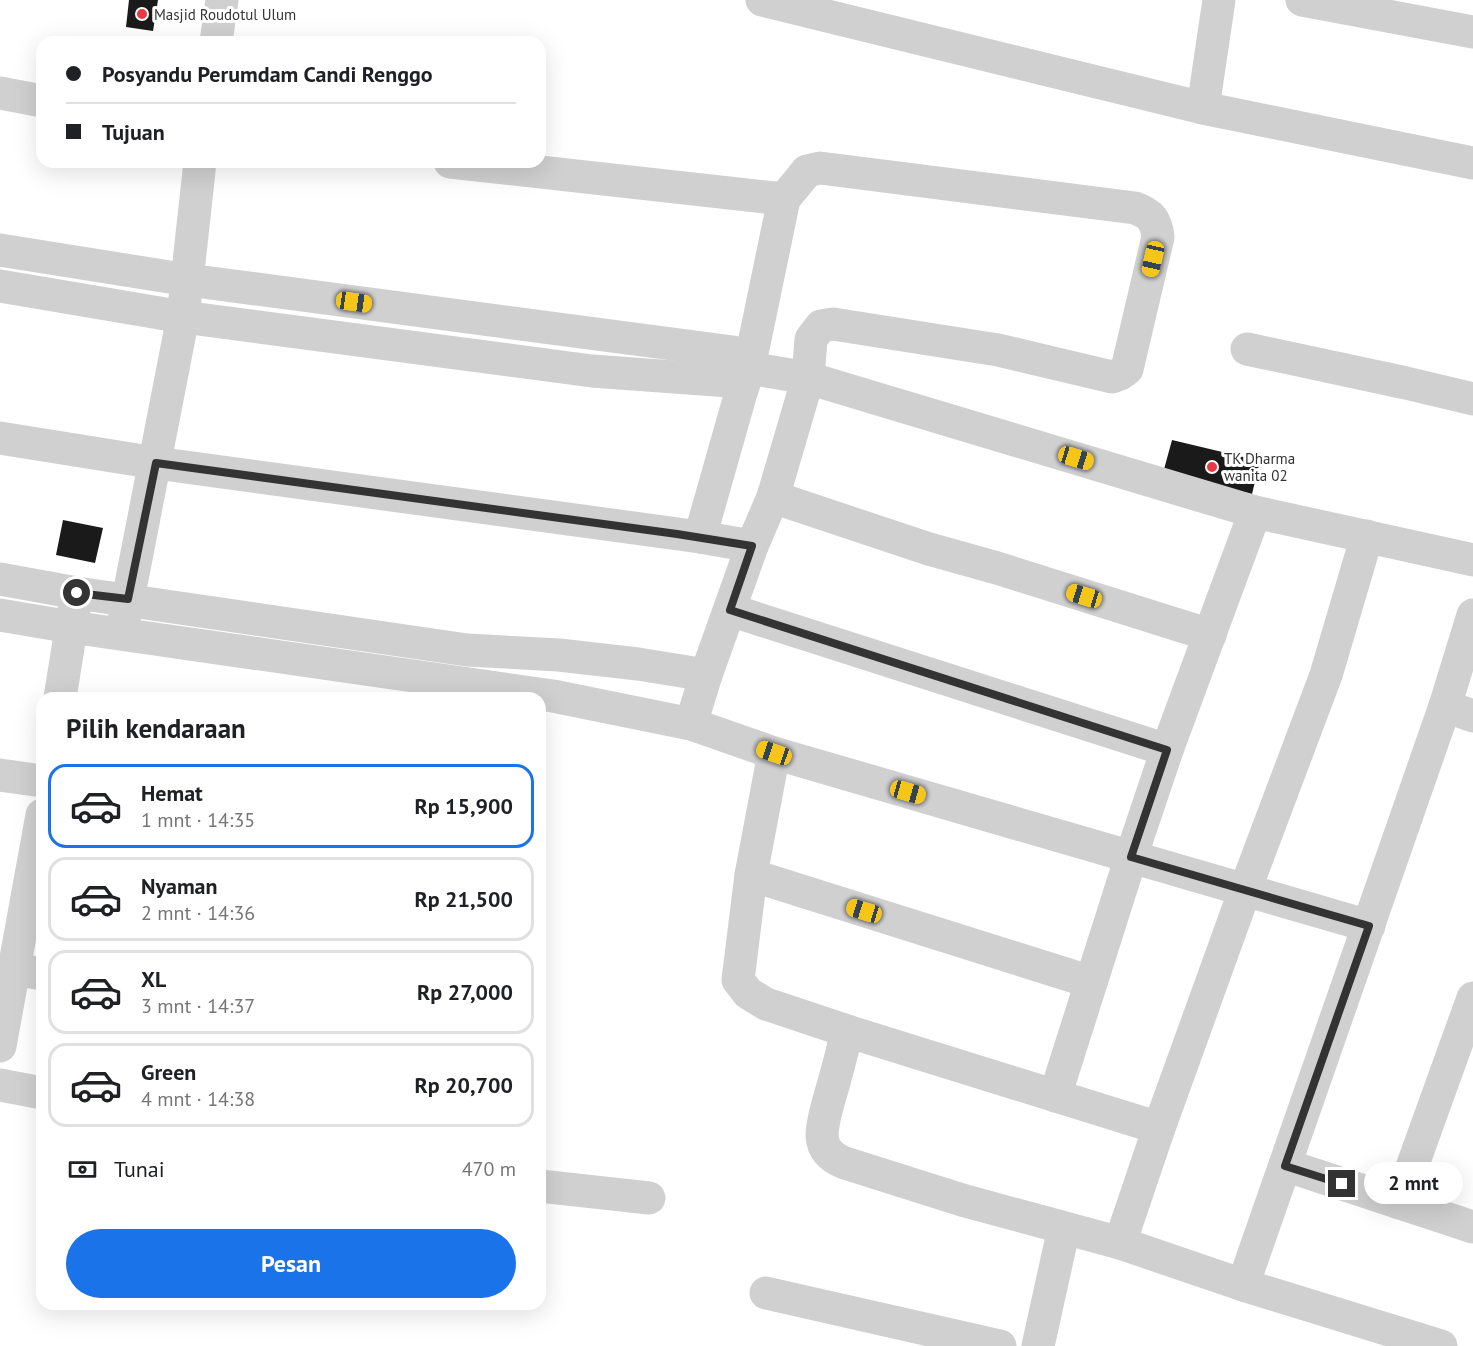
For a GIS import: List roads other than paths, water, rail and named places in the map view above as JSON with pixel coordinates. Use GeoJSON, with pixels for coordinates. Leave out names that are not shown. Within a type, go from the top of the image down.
{"type":"FeatureCollection","features":[{"type":"Feature","properties":{"kind":"street"},"geometry":{"type":"LineString","coordinates":[[217,36],[222,0]]}},
{"type":"Feature","properties":{"kind":"street"},"geometry":{"type":"LineString","coordinates":[[762,0],[856,11],[1203,108],[1473,163]]}},
{"type":"Feature","properties":{"kind":"street"},"geometry":{"type":"LineString","coordinates":[[1203,108],[1219,0]]}},
{"type":"Feature","properties":{"kind":"street"},"geometry":{"type":"LineString","coordinates":[[1302,0],[1473,32]]}},
{"type":"Feature","properties":{"kind":"street"},"geometry":{"type":"LineString","coordinates":[[0,93],[36,100]]}},
{"type":"Feature","properties":{"kind":"street"},"geometry":{"type":"LineString","coordinates":[[122,634],[183,316],[199,168]]}},
{"type":"Feature","properties":{"kind":"street"},"geometry":{"type":"LineString","coordinates":[[504,168],[784,199]]}},
{"type":"Feature","properties":{"kind":"street"},"geometry":{"type":"LineString","coordinates":[[691,724],[752,546],[773,497],[808,378],[811,339],[815,332],[821,326],[833,324],[998,350],[1112,377],[1120,375],[1127,369],[1158,237],[1153,219],[1146,212],[1135,208],[820,168],[807,171],[784,199],[749,368],[700,537]]}},
{"type":"Feature","properties":{"kind":"street"},"geometry":{"type":"LineString","coordinates":[[0,250],[188,280],[734,352],[749,368],[808,378],[1255,512],[1473,560]]}},
{"type":"Feature","properties":{"kind":"street"},"geometry":{"type":"LineString","coordinates":[[0,286],[183,316],[592,371],[729,381],[749,368]]}},
{"type":"Feature","properties":{"kind":"street"},"geometry":{"type":"LineString","coordinates":[[1247,349],[1473,399]]}},
{"type":"Feature","properties":{"kind":"street"},"geometry":{"type":"LineString","coordinates":[[0,438],[156,463],[752,546]]}},
{"type":"Feature","properties":{"kind":"street"},"geometry":{"type":"LineString","coordinates":[[773,497],[929,549],[1210,635]]}},
{"type":"Feature","properties":{"kind":"street"},"geometry":{"type":"LineString","coordinates":[[1055,1096],[1167,750],[1255,512]]}},
{"type":"Feature","properties":{"kind":"street"},"geometry":{"type":"LineString","coordinates":[[1120,1243],[1245,890],[1326,675],[1367,536]]}},
{"type":"Feature","properties":{"kind":"street"},"geometry":{"type":"LineString","coordinates":[[0,579],[77,593],[467,650],[559,655],[706,675]]}},
{"type":"Feature","properties":{"kind":"street"},"geometry":{"type":"LineString","coordinates":[[61,692],[77,593]]}},
{"type":"Feature","properties":{"kind":"street"},"geometry":{"type":"LineString","coordinates":[[730,610],[1167,750]]}},
{"type":"Feature","properties":{"kind":"street"},"geometry":{"type":"LineString","coordinates":[[0,615],[527,692]]}},
{"type":"Feature","properties":{"kind":"street"},"geometry":{"type":"LineString","coordinates":[[1243,1285],[1369,926],[1459,711],[1473,615]]}},
{"type":"Feature","properties":{"kind":"street"},"geometry":{"type":"LineString","coordinates":[[248,652],[252,618]]}},
{"type":"Feature","properties":{"kind":"street"},"geometry":{"type":"LineString","coordinates":[[310,662],[315,627]]}},
{"type":"Feature","properties":{"kind":"street"},"geometry":{"type":"LineString","coordinates":[[462,682],[467,650]]}},
{"type":"Feature","properties":{"kind":"street"},"geometry":{"type":"LineString","coordinates":[[553,696],[559,655]]}},
{"type":"Feature","properties":{"kind":"street"},"geometry":{"type":"LineString","coordinates":[[629,711],[638,664]]}},
{"type":"Feature","properties":{"kind":"street"},"geometry":{"type":"LineString","coordinates":[[546,695],[691,724],[774,753],[1369,926]]}},
{"type":"Feature","properties":{"kind":"street"},"geometry":{"type":"LineString","coordinates":[[774,753],[751,876],[738,980],[748,993],[766,1004],[847,1031],[1159,1128]]}},
{"type":"Feature","properties":{"kind":"street"},"geometry":{"type":"LineString","coordinates":[[0,775],[36,780]]}},
{"type":"Feature","properties":{"kind":"street"},"geometry":{"type":"LineString","coordinates":[[751,876],[1091,982]]}},
{"type":"Feature","properties":{"kind":"street"},"geometry":{"type":"LineString","coordinates":[[0,1046],[28,972],[36,882]]}},
{"type":"Feature","properties":{"kind":"street"},"geometry":{"type":"LineString","coordinates":[[1399,1203],[1473,998]]}},
{"type":"Feature","properties":{"kind":"street"},"geometry":{"type":"LineString","coordinates":[[847,1031],[827,1105],[822,1136],[825,1148],[832,1157],[844,1163],[962,1200],[1120,1243],[1243,1285],[1441,1346]]}},
{"type":"Feature","properties":{"kind":"street"},"geometry":{"type":"LineString","coordinates":[[0,1084],[36,1092]]}},
{"type":"Feature","properties":{"kind":"street"},"geometry":{"type":"LineString","coordinates":[[1285,1166],[1473,1227]]}},
{"type":"Feature","properties":{"kind":"street"},"geometry":{"type":"LineString","coordinates":[[546,1187],[649,1198]]}},
{"type":"Feature","properties":{"kind":"street"},"geometry":{"type":"LineString","coordinates":[[1038,1346],[1064,1228]]}},
{"type":"Feature","properties":{"kind":"street"},"geometry":{"type":"LineString","coordinates":[[766,1293],[1000,1346]]}},
{"type":"Feature","properties":{"kind":"place","name":"Masjid Roudotul Ulum"},"geometry":{"type":"Point","coordinates":[142,14]}},
{"type":"Feature","properties":{"kind":"place","name":"TK Dharma wanita 02"},"geometry":{"type":"Point","coordinates":[1212,467]}}]}
